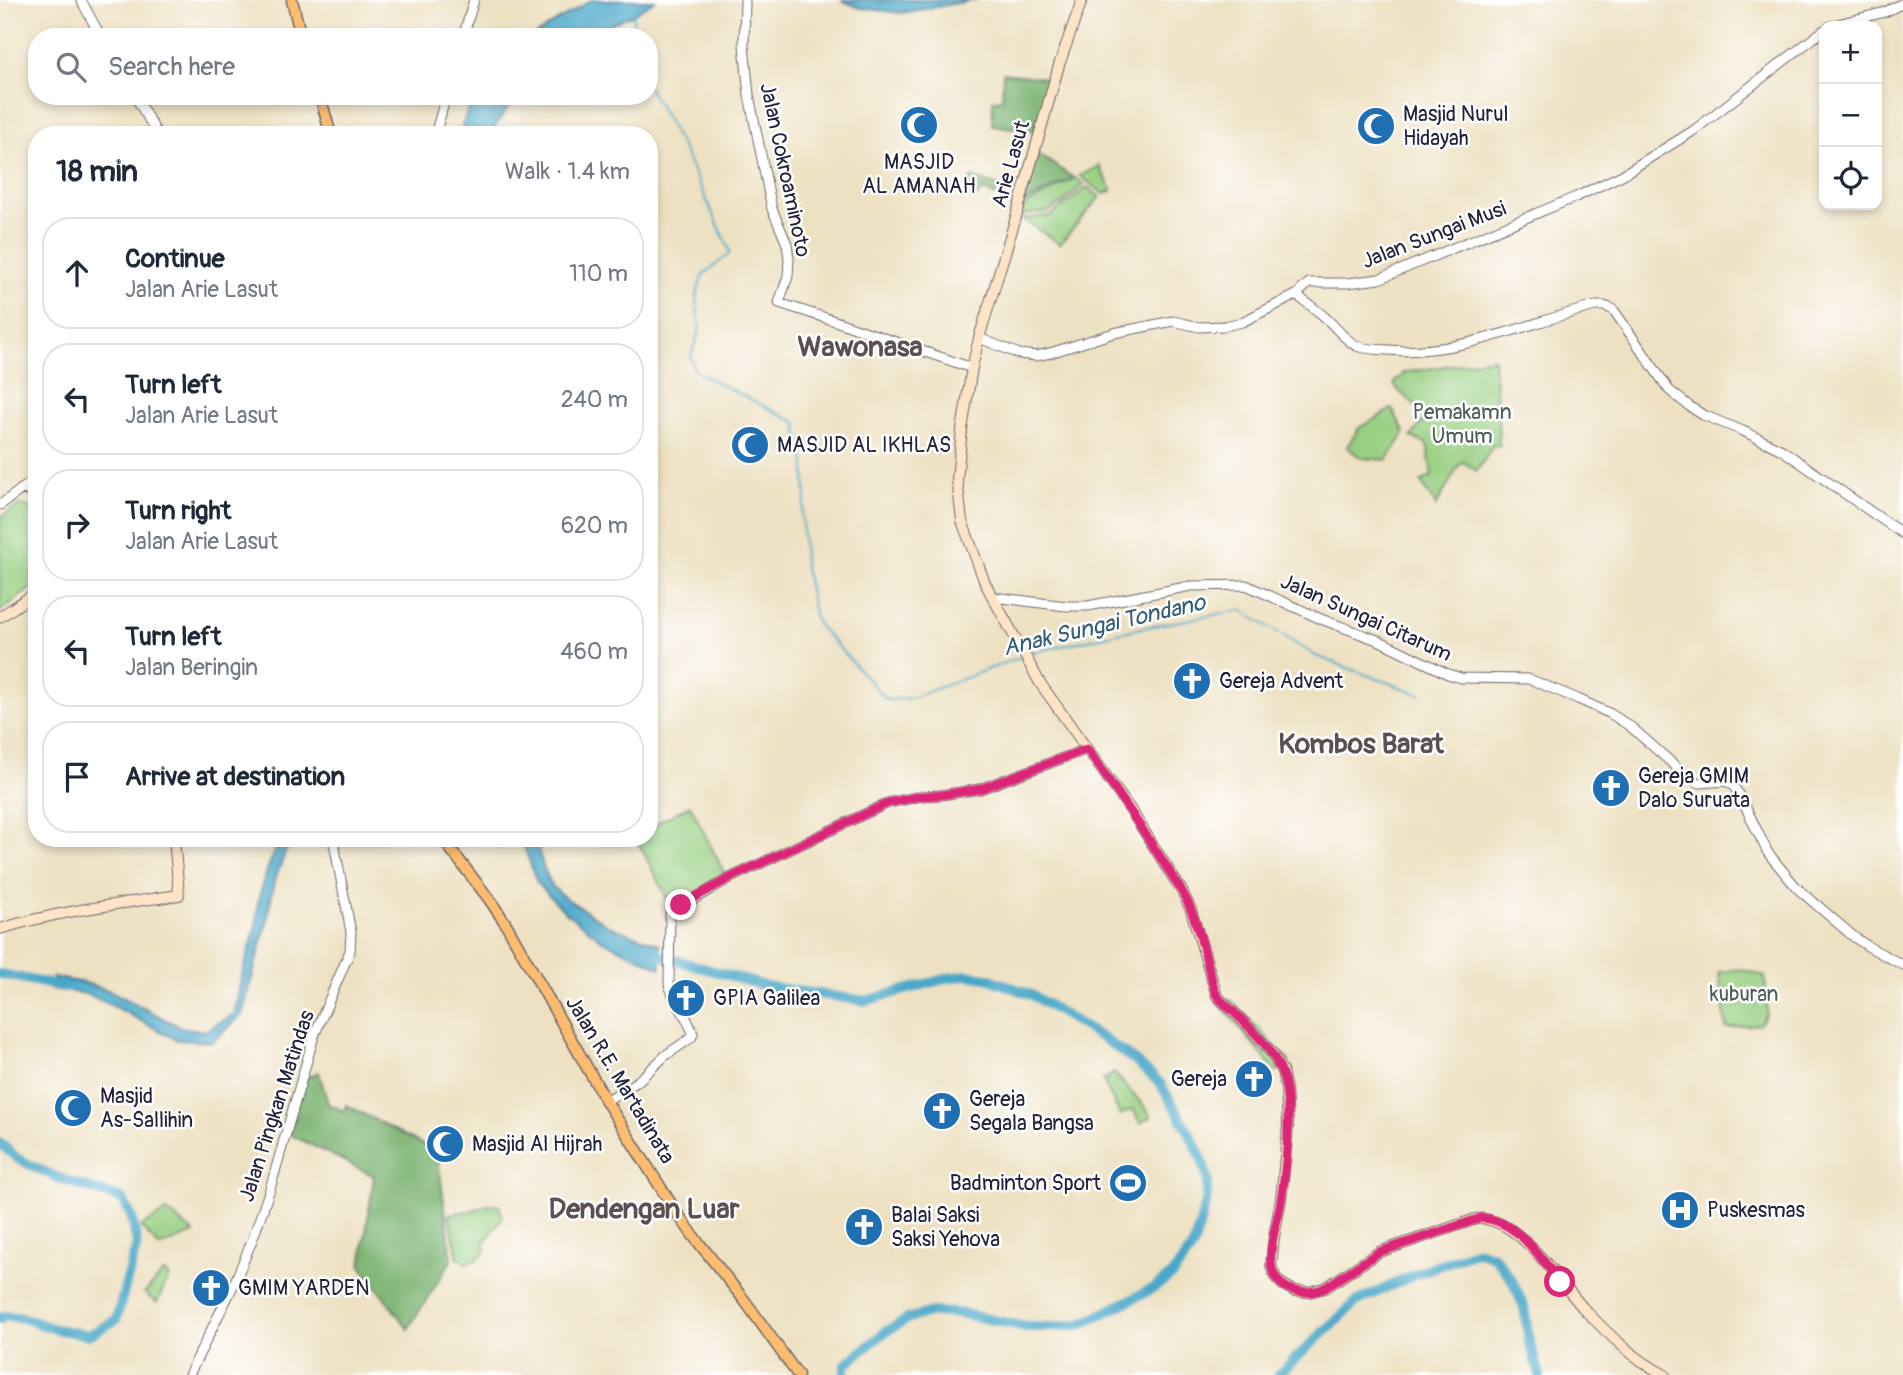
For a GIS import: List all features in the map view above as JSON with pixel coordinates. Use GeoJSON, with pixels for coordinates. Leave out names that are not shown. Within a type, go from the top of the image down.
{"type":"FeatureCollection","features":[{"type":"Feature","properties":{"kind":"highway"},"geometry":{"type":"LineString","coordinates":[[292,0],[299,28]]}},
{"type":"Feature","properties":{"kind":"highway"},"geometry":{"type":"LineString","coordinates":[[323,105],[328,126]]}},
{"type":"Feature","properties":{"kind":"highway","name":"Jalan R.E. Martadinata"},"geometry":{"type":"LineString","coordinates":[[449,847],[506,924],[606,1101],[683,1222],[745,1301],[796,1374]]}},
{"type":"Feature","properties":{"kind":"main road","name":"Arie Lasut"},"geometry":{"type":"LineString","coordinates":[[1082,0],[1059,65],[979,338],[962,430],[958,497],[970,548],[985,583],[1028,662],[1040,683],[1132,812],[1182,891],[1191,910],[1217,996],[1272,1053],[1282,1070],[1288,1126],[1271,1266],[1276,1278],[1294,1291],[1309,1293],[1325,1288],[1379,1252],[1476,1219],[1492,1219],[1512,1229],[1536,1252],[1585,1310],[1625,1348],[1665,1375]]}},
{"type":"Feature","properties":{"kind":"main road"},"geometry":{"type":"LineString","coordinates":[[0,617],[28,598]]}},
{"type":"Feature","properties":{"kind":"main road"},"geometry":{"type":"LineString","coordinates":[[0,929],[63,914],[179,895],[175,847]]}},
{"type":"Feature","properties":{"kind":"street"},"geometry":{"type":"LineString","coordinates":[[81,0],[96,28]]}},
{"type":"Feature","properties":{"kind":"street"},"geometry":{"type":"LineString","coordinates":[[466,28],[474,0]]}},
{"type":"Feature","properties":{"kind":"street","name":"Jalan Cokroaminoto"},"geometry":{"type":"LineString","coordinates":[[745,0],[744,46],[749,95],[772,209],[787,244],[789,259],[788,276],[779,303],[972,368]]}},
{"type":"Feature","properties":{"kind":"street"},"geometry":{"type":"LineString","coordinates":[[1850,21],[1885,12],[1903,3]]}},
{"type":"Feature","properties":{"kind":"street","name":"Jalan Sungai Musi"},"geometry":{"type":"LineString","coordinates":[[979,338],[1019,354],[1036,356],[1114,333],[1173,321],[1199,327],[1229,326],[1296,295],[1312,283],[1348,283],[1379,279],[1613,180],[1693,131],[1819,34]]}},
{"type":"Feature","properties":{"kind":"street"},"geometry":{"type":"LineString","coordinates":[[140,105],[153,126]]}},
{"type":"Feature","properties":{"kind":"street"},"geometry":{"type":"LineString","coordinates":[[438,126],[443,105]]}},
{"type":"Feature","properties":{"kind":"street"},"geometry":{"type":"LineString","coordinates":[[1296,295],[1315,308],[1353,344],[1398,351],[1433,350],[1476,341],[1596,306],[1612,309],[1669,390],[1689,406],[1703,415],[1782,450],[1903,534]]}},
{"type":"Feature","properties":{"kind":"street"},"geometry":{"type":"LineString","coordinates":[[0,505],[28,484]]}},
{"type":"Feature","properties":{"kind":"street"},"geometry":{"type":"LineString","coordinates":[[21,489],[28,491]]}},
{"type":"Feature","properties":{"kind":"street","name":"Jalan Sungai Citarum"},"geometry":{"type":"LineString","coordinates":[[993,597],[1088,606],[1191,586],[1245,585],[1321,619],[1380,641],[1448,674],[1461,678],[1528,679],[1578,699],[1632,727],[1689,779],[1700,783],[1726,781],[1737,789],[1768,853],[1789,880],[1854,937],[1903,965]]}},
{"type":"Feature","properties":{"kind":"street"},"geometry":{"type":"LineString","coordinates":[[606,1101],[643,1077],[693,1034],[669,984],[670,915],[681,905],[730,878],[888,803],[980,789],[1087,749]]}},
{"type":"Feature","properties":{"kind":"street","name":"Jalan Pingkan Matindas"},"geometry":{"type":"LineString","coordinates":[[189,1375],[253,1238],[270,1189],[314,1036],[350,951],[351,932],[334,847]]}},
{"type":"Feature","properties":{"kind":"green space"},"geometry":{"type":"Polygon","coordinates":[[[1003,73],[1054,79],[1037,132],[992,125],[993,100],[1002,99],[1003,73]]]}},
{"type":"Feature","properties":{"kind":"green space"},"geometry":{"type":"Polygon","coordinates":[[[1038,154],[1074,178],[1023,203],[1038,154]]]}},
{"type":"Feature","properties":{"kind":"green space"},"geometry":{"type":"Polygon","coordinates":[[[1099,166],[1112,190],[1104,194],[1080,176],[1099,166]]]}},
{"type":"Feature","properties":{"kind":"green space"},"geometry":{"type":"Polygon","coordinates":[[[971,177],[1000,186],[995,196],[983,190],[977,197],[970,198],[967,192],[971,177]]]}},
{"type":"Feature","properties":{"kind":"green space"},"geometry":{"type":"Polygon","coordinates":[[[1075,178],[1084,184],[1062,203],[1048,212],[1019,215],[1022,207],[1075,178]]]}},
{"type":"Feature","properties":{"kind":"green space"},"geometry":{"type":"Polygon","coordinates":[[[1087,187],[1100,197],[1060,244],[1022,219],[1050,216],[1087,187]]]}},
{"type":"Feature","properties":{"kind":"green space","name":"Pemakamn Umum"},"geometry":{"type":"Polygon","coordinates":[[[1494,358],[1500,446],[1493,446],[1477,471],[1463,462],[1459,465],[1436,506],[1421,482],[1432,476],[1427,444],[1411,437],[1427,416],[1394,384],[1403,373],[1494,358]]]}},
{"type":"Feature","properties":{"kind":"green space"},"geometry":{"type":"Polygon","coordinates":[[[1392,409],[1405,433],[1387,460],[1361,458],[1347,447],[1359,428],[1392,409]]]}},
{"type":"Feature","properties":{"kind":"green space"},"geometry":{"type":"Polygon","coordinates":[[[19,505],[28,507],[28,591],[0,611],[0,518],[19,505]]]}},
{"type":"Feature","properties":{"kind":"green space"},"geometry":{"type":"Polygon","coordinates":[[[690,805],[727,878],[672,908],[641,847],[658,847],[658,822],[690,805]]]}},
{"type":"Feature","properties":{"kind":"green space","name":"kuburan"},"geometry":{"type":"Polygon","coordinates":[[[1740,969],[1765,976],[1767,1012],[1760,1024],[1726,1028],[1719,972],[1740,969]]]}},
{"type":"Feature","properties":{"kind":"green space"},"geometry":{"type":"Polygon","coordinates":[[[1231,1000],[1289,1061],[1276,1072],[1218,1002],[1231,1000]]]}},
{"type":"Feature","properties":{"kind":"green space"},"geometry":{"type":"Polygon","coordinates":[[[319,1072],[328,1104],[344,1111],[346,1105],[437,1152],[452,1259],[408,1329],[361,1266],[374,1176],[289,1134],[301,1080],[319,1072]]]}},
{"type":"Feature","properties":{"kind":"green space"},"geometry":{"type":"Polygon","coordinates":[[[1114,1073],[1151,1117],[1140,1123],[1133,1109],[1120,1115],[1103,1080],[1114,1073]]]}},
{"type":"Feature","properties":{"kind":"green space"},"geometry":{"type":"Polygon","coordinates":[[[492,1204],[499,1205],[503,1217],[484,1243],[486,1251],[476,1260],[467,1263],[458,1258],[449,1214],[492,1204]]]}},
{"type":"Feature","properties":{"kind":"green space"},"geometry":{"type":"Polygon","coordinates":[[[167,1211],[194,1233],[159,1247],[141,1227],[167,1211]]]}},
{"type":"Feature","properties":{"kind":"green space"},"geometry":{"type":"Polygon","coordinates":[[[164,1272],[169,1276],[157,1303],[144,1293],[164,1272]]]}},
{"type":"Feature","properties":{"kind":"water"},"geometry":{"type":"Polygon","coordinates":[[[592,0],[655,0],[603,28],[547,27],[592,0]]]}},
{"type":"Feature","properties":{"kind":"water"},"geometry":{"type":"Polygon","coordinates":[[[841,0],[977,0],[901,13],[860,8],[841,0]]]}},
{"type":"Feature","properties":{"kind":"water"},"geometry":{"type":"Polygon","coordinates":[[[471,105],[510,105],[495,126],[462,126],[471,105]]]}},
{"type":"Feature","properties":{"kind":"water"},"geometry":{"type":"Polygon","coordinates":[[[276,847],[288,847],[274,882],[267,922],[242,1015],[212,1042],[177,1040],[87,994],[51,989],[57,985],[53,977],[85,983],[111,991],[180,1027],[205,1031],[234,1014],[267,870],[276,847]]]}},
{"type":"Feature","properties":{"kind":"water"},"geometry":{"type":"Polygon","coordinates":[[[524,847],[538,847],[552,886],[564,897],[611,927],[660,944],[661,968],[605,942],[565,912],[537,883],[524,847]]]}},
{"type":"Feature","properties":{"kind":"waterway","name":"Anak Sungai Tondano"},"geometry":{"type":"LineString","coordinates":[[633,13],[634,28]]}},
{"type":"Feature","properties":{"kind":"waterway","name":"Anak Sungai Tondano"},"geometry":{"type":"LineString","coordinates":[[658,104],[683,149],[730,251],[702,276],[696,299],[700,328],[691,356],[694,369],[796,422],[805,462],[806,498],[802,515],[804,564],[818,625],[887,700],[911,698],[1021,657]]}},
{"type":"Feature","properties":{"kind":"waterway","name":"Anak Sungai Tondano"},"geometry":{"type":"LineString","coordinates":[[1030,653],[1136,629],[1241,610],[1316,656],[1421,695]]}},
{"type":"Feature","properties":{"kind":"waterway"},"geometry":{"type":"LineString","coordinates":[[649,952],[765,986],[865,1001],[948,978],[967,975],[987,978],[1032,995],[1135,1061],[1160,1083],[1202,1159],[1208,1180],[1206,1203],[1193,1247],[1172,1275],[1154,1288],[1082,1324],[1026,1327],[959,1313],[933,1312],[909,1318],[885,1332],[845,1365],[845,1375]]}},
{"type":"Feature","properties":{"kind":"waterway"},"geometry":{"type":"LineString","coordinates":[[0,974],[69,988]]}},
{"type":"Feature","properties":{"kind":"waterway"},"geometry":{"type":"LineString","coordinates":[[0,1143],[18,1159],[58,1178],[123,1199],[132,1218],[137,1244],[116,1320],[89,1335],[55,1329],[23,1318],[4,1316],[0,1319]]}},
{"type":"Feature","properties":{"kind":"waterway"},"geometry":{"type":"LineString","coordinates":[[1278,1375],[1356,1302],[1416,1274],[1477,1251],[1494,1256],[1512,1280],[1524,1307],[1529,1341],[1540,1375]]}},
{"type":"Feature","properties":{"kind":"place","name":"MASJID AL AMANAH"},"geometry":{"type":"Point","coordinates":[919,125]}},
{"type":"Feature","properties":{"kind":"place","name":"Masjid Nurul Hidayah"},"geometry":{"type":"Point","coordinates":[1376,126]}},
{"type":"Feature","properties":{"kind":"place","name":"MASJID AL IKHLAS"},"geometry":{"type":"Point","coordinates":[750,445]}},
{"type":"Feature","properties":{"kind":"place","name":"Gereja Advent"},"geometry":{"type":"Point","coordinates":[1192,681]}},
{"type":"Feature","properties":{"kind":"place","name":"Gereja GMIM Dalo Suruata"},"geometry":{"type":"Point","coordinates":[1611,788]}},
{"type":"Feature","properties":{"kind":"place","name":"GPIA Galilea"},"geometry":{"type":"Point","coordinates":[686,998]}},
{"type":"Feature","properties":{"kind":"place","name":"Gereja"},"geometry":{"type":"Point","coordinates":[1254,1079]}},
{"type":"Feature","properties":{"kind":"place","name":"Masjid As-Sallihin"},"geometry":{"type":"Point","coordinates":[73,1108]}},
{"type":"Feature","properties":{"kind":"place","name":"Gereja Segala Bangsa"},"geometry":{"type":"Point","coordinates":[942,1111]}},
{"type":"Feature","properties":{"kind":"place","name":"Masjid Al Hijrah"},"geometry":{"type":"Point","coordinates":[445,1144]}},
{"type":"Feature","properties":{"kind":"place","name":"Badminton Sport"},"geometry":{"type":"Point","coordinates":[1128,1183]}},
{"type":"Feature","properties":{"kind":"place","name":"Puskesmas"},"geometry":{"type":"Point","coordinates":[1680,1210]}},
{"type":"Feature","properties":{"kind":"place","name":"Balai Saksi Saksi Yehova"},"geometry":{"type":"Point","coordinates":[864,1227]}},
{"type":"Feature","properties":{"kind":"place","name":"GMIM YARDEN"},"geometry":{"type":"Point","coordinates":[211,1288]}},
{"type":"Feature","properties":{"kind":"district","name":"Wawonasa"},"geometry":{"type":"Point","coordinates":[860,347]}},
{"type":"Feature","properties":{"kind":"district","name":"Kombos Barat"},"geometry":{"type":"Point","coordinates":[1361,744]}},
{"type":"Feature","properties":{"kind":"district","name":"Dendengan Luar"},"geometry":{"type":"Point","coordinates":[644,1209]}},
{"type":"Feature","properties":{"kind":"route"},"geometry":{"type":"LineString","coordinates":[[681,905],[730,878],[888,803],[980,789],[1087,749],[1132,812],[1182,891],[1191,910],[1217,996],[1272,1053],[1282,1070],[1288,1126],[1281,1199],[1272,1251],[1271,1266],[1276,1278],[1294,1291],[1316,1291],[1325,1288],[1379,1252],[1481,1218],[1492,1219],[1512,1229],[1536,1252],[1560,1282]]}}]}
